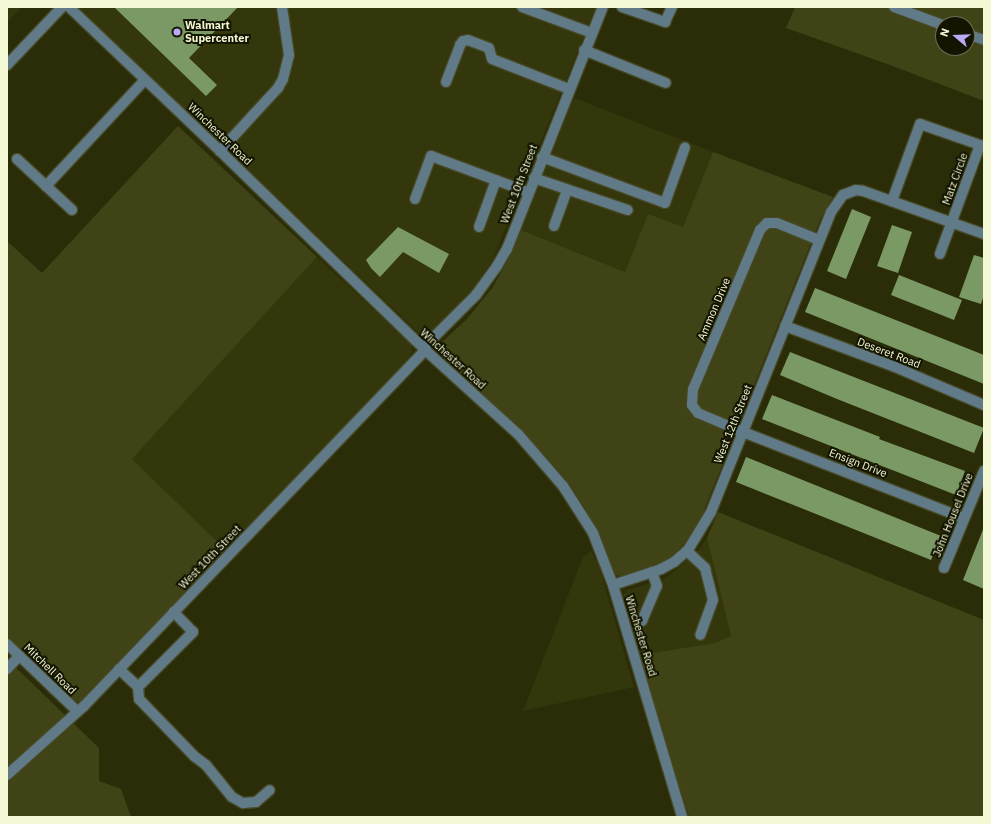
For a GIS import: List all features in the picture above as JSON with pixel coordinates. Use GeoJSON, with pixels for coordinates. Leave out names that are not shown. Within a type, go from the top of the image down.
{"type":"FeatureCollection","features":[{"type":"Feature","properties":{"kind":"street"},"geometry":{"type":"LineString","coordinates":[[7,65],[62,7]]}},
{"type":"Feature","properties":{"kind":"street","name":"Winchester Road"},"geometry":{"type":"LineString","coordinates":[[69,7],[220,151],[424,350],[518,434],[563,486],[593,532],[613,585],[682,817]]}},
{"type":"Feature","properties":{"kind":"street"},"geometry":{"type":"LineString","coordinates":[[220,151],[278,88],[283,79],[289,55],[282,7]]}},
{"type":"Feature","properties":{"kind":"street"},"geometry":{"type":"LineString","coordinates":[[522,7],[592,33]]}},
{"type":"Feature","properties":{"kind":"street","name":"West 10th Street"},"geometry":{"type":"LineString","coordinates":[[7,775],[77,711],[119,669],[476,295],[497,266],[506,249],[584,50],[603,7]]}},
{"type":"Feature","properties":{"kind":"street"},"geometry":{"type":"LineString","coordinates":[[622,7],[666,22],[672,7]]}},
{"type":"Feature","properties":{"kind":"street"},"geometry":{"type":"LineString","coordinates":[[894,7],[919,11],[935,20]]}},
{"type":"Feature","properties":{"kind":"street"},"geometry":{"type":"LineString","coordinates":[[446,82],[460,45],[463,41],[468,40],[488,48],[492,59],[569,89]]}},
{"type":"Feature","properties":{"kind":"street"},"geometry":{"type":"LineString","coordinates":[[584,50],[666,83]]}},
{"type":"Feature","properties":{"kind":"street"},"geometry":{"type":"LineString","coordinates":[[46,186],[145,80]]}},
{"type":"Feature","properties":{"kind":"street","name":"Matz Circle"},"geometry":{"type":"LineString","coordinates":[[892,201],[920,124],[980,145],[952,223]]}},
{"type":"Feature","properties":{"kind":"street"},"geometry":{"type":"LineString","coordinates":[[542,157],[665,203],[686,147]]}},
{"type":"Feature","properties":{"kind":"street"},"geometry":{"type":"LineString","coordinates":[[415,199],[431,156],[528,192]]}},
{"type":"Feature","properties":{"kind":"street"},"geometry":{"type":"LineString","coordinates":[[17,159],[72,210]]}},
{"type":"Feature","properties":{"kind":"street"},"geometry":{"type":"LineString","coordinates":[[534,178],[628,210]]}},
{"type":"Feature","properties":{"kind":"street"},"geometry":{"type":"LineString","coordinates":[[478,227],[496,180]]}},
{"type":"Feature","properties":{"kind":"street"},"geometry":{"type":"LineString","coordinates":[[554,226],[567,190]]}},
{"type":"Feature","properties":{"kind":"street","name":"West 12th Street"},"geometry":{"type":"LineString","coordinates":[[613,585],[652,572],[672,563],[687,550],[710,512],[819,240],[837,201],[849,191],[863,191],[984,234]]}},
{"type":"Feature","properties":{"kind":"street","name":"Ammon Drive"},"geometry":{"type":"LineString","coordinates":[[743,432],[698,413],[692,405],[693,390],[760,230],[767,223],[777,223],[819,240]]}},
{"type":"Feature","properties":{"kind":"street"},"geometry":{"type":"LineString","coordinates":[[940,254],[952,223]]}},
{"type":"Feature","properties":{"kind":"street","name":"Deseret Road"},"geometry":{"type":"LineString","coordinates":[[785,326],[895,368],[984,405]]}},
{"type":"Feature","properties":{"kind":"street","name":"Ensign Drive"},"geometry":{"type":"LineString","coordinates":[[743,432],[964,518]]}},
{"type":"Feature","properties":{"kind":"street","name":"John Housel Drive"},"geometry":{"type":"LineString","coordinates":[[944,568],[984,471]]}},
{"type":"Feature","properties":{"kind":"street"},"geometry":{"type":"LineString","coordinates":[[687,550],[705,568],[713,600],[700,635]]}},
{"type":"Feature","properties":{"kind":"street"},"geometry":{"type":"LineString","coordinates":[[642,621],[656,586],[652,572]]}},
{"type":"Feature","properties":{"kind":"street"},"geometry":{"type":"LineString","coordinates":[[138,687],[193,632],[174,612]]}},
{"type":"Feature","properties":{"kind":"street","name":"Mitchell Road"},"geometry":{"type":"LineString","coordinates":[[7,644],[77,711]]}},
{"type":"Feature","properties":{"kind":"street"},"geometry":{"type":"LineString","coordinates":[[7,669],[19,656]]}},
{"type":"Feature","properties":{"kind":"street"},"geometry":{"type":"LineString","coordinates":[[119,669],[138,687],[139,700],[194,756],[206,765],[232,796],[243,803],[256,802],[270,790]]}},
{"type":"Feature","properties":{"kind":"shaded area"},"geometry":{"type":"Polygon","coordinates":[[[7,7],[22,7],[7,22],[7,7]]]}},
{"type":"Feature","properties":{"kind":"shaded area"},"geometry":{"type":"Polygon","coordinates":[[[77,7],[596,7],[493,259],[476,285],[436,330],[428,335],[420,334],[77,7]]]}},
{"type":"Feature","properties":{"kind":"shaded area"},"geometry":{"type":"Polygon","coordinates":[[[795,7],[984,7],[984,101],[890,65],[786,28],[795,7]]]}},
{"type":"Feature","properties":{"kind":"shaded area"},"geometry":{"type":"Polygon","coordinates":[[[574,98],[713,152],[683,227],[648,215],[625,272],[521,230],[574,98]]]}},
{"type":"Feature","properties":{"kind":"shaded area"},"geometry":{"type":"Polygon","coordinates":[[[178,126],[317,257],[132,459],[226,550],[84,699],[78,702],[70,698],[7,638],[7,241],[42,273],[178,126]]]}},
{"type":"Feature","properties":{"kind":"shaded area"},"geometry":{"type":"Polygon","coordinates":[[[713,152],[833,197],[821,218],[699,523],[687,541],[672,556],[658,566],[624,577],[616,575],[586,510],[568,482],[543,453],[441,356],[440,349],[443,341],[466,320],[493,287],[508,260],[521,230],[625,272],[648,214],[683,227],[713,152]]]}},
{"type":"Feature","properties":{"kind":"shaded area"},"geometry":{"type":"Polygon","coordinates":[[[317,257],[411,344],[412,351],[410,357],[226,550],[132,459],[317,257]]]}},
{"type":"Feature","properties":{"kind":"shaded area"},"geometry":{"type":"Polygon","coordinates":[[[718,512],[984,620],[984,817],[689,817],[638,655],[715,643],[731,636],[707,538],[718,512]]]}},
{"type":"Feature","properties":{"kind":"shaded area"},"geometry":{"type":"Polygon","coordinates":[[[707,538],[731,636],[715,643],[638,655],[622,603],[622,597],[627,590],[662,580],[676,570],[698,550],[707,538]]]}},
{"type":"Feature","properties":{"kind":"shaded area"},"geometry":{"type":"Polygon","coordinates":[[[591,551],[599,566],[634,687],[523,711],[583,557],[591,551]]]}},
{"type":"Feature","properties":{"kind":"shaded area"},"geometry":{"type":"Polygon","coordinates":[[[7,659],[99,748],[99,781],[121,789],[131,817],[7,817],[7,659]]]}},
{"type":"Feature","properties":{"kind":"building","name":"Walmart Supercenter"},"geometry":{"type":"Polygon","coordinates":[[[114,7],[238,7],[189,58],[217,85],[206,96],[114,7]]]}},
{"type":"Feature","properties":{"kind":"building"},"geometry":{"type":"Polygon","coordinates":[[[852,209],[871,217],[846,279],[827,271],[852,209]]]}},
{"type":"Feature","properties":{"kind":"building"},"geometry":{"type":"Polygon","coordinates":[[[892,225],[912,232],[898,273],[877,266],[892,225]]]}},
{"type":"Feature","properties":{"kind":"building"},"geometry":{"type":"Polygon","coordinates":[[[398,227],[449,254],[439,273],[403,252],[380,277],[371,268],[366,260],[398,227]]]}},
{"type":"Feature","properties":{"kind":"building"},"geometry":{"type":"Polygon","coordinates":[[[974,255],[984,258],[984,295],[981,304],[959,297],[974,255]]]}},
{"type":"Feature","properties":{"kind":"building"},"geometry":{"type":"Polygon","coordinates":[[[899,275],[962,300],[954,320],[891,295],[899,275]]]}},
{"type":"Feature","properties":{"kind":"building"},"geometry":{"type":"Polygon","coordinates":[[[815,288],[984,355],[984,384],[805,312],[815,288]]]}},
{"type":"Feature","properties":{"kind":"building"},"geometry":{"type":"Polygon","coordinates":[[[790,352],[984,428],[974,453],[780,375],[790,352]]]}},
{"type":"Feature","properties":{"kind":"building"},"geometry":{"type":"Polygon","coordinates":[[[772,395],[880,437],[879,439],[965,471],[956,495],[762,419],[772,395]]]}},
{"type":"Feature","properties":{"kind":"building"},"geometry":{"type":"Polygon","coordinates":[[[746,457],[941,536],[931,560],[736,482],[746,457]]]}},
{"type":"Feature","properties":{"kind":"building"},"geometry":{"type":"Polygon","coordinates":[[[984,527],[984,589],[963,580],[984,527]]]}},
{"type":"Feature","properties":{"kind":"place","name":"Walmart Supercenter"},"geometry":{"type":"Point","coordinates":[177,32]}}]}
